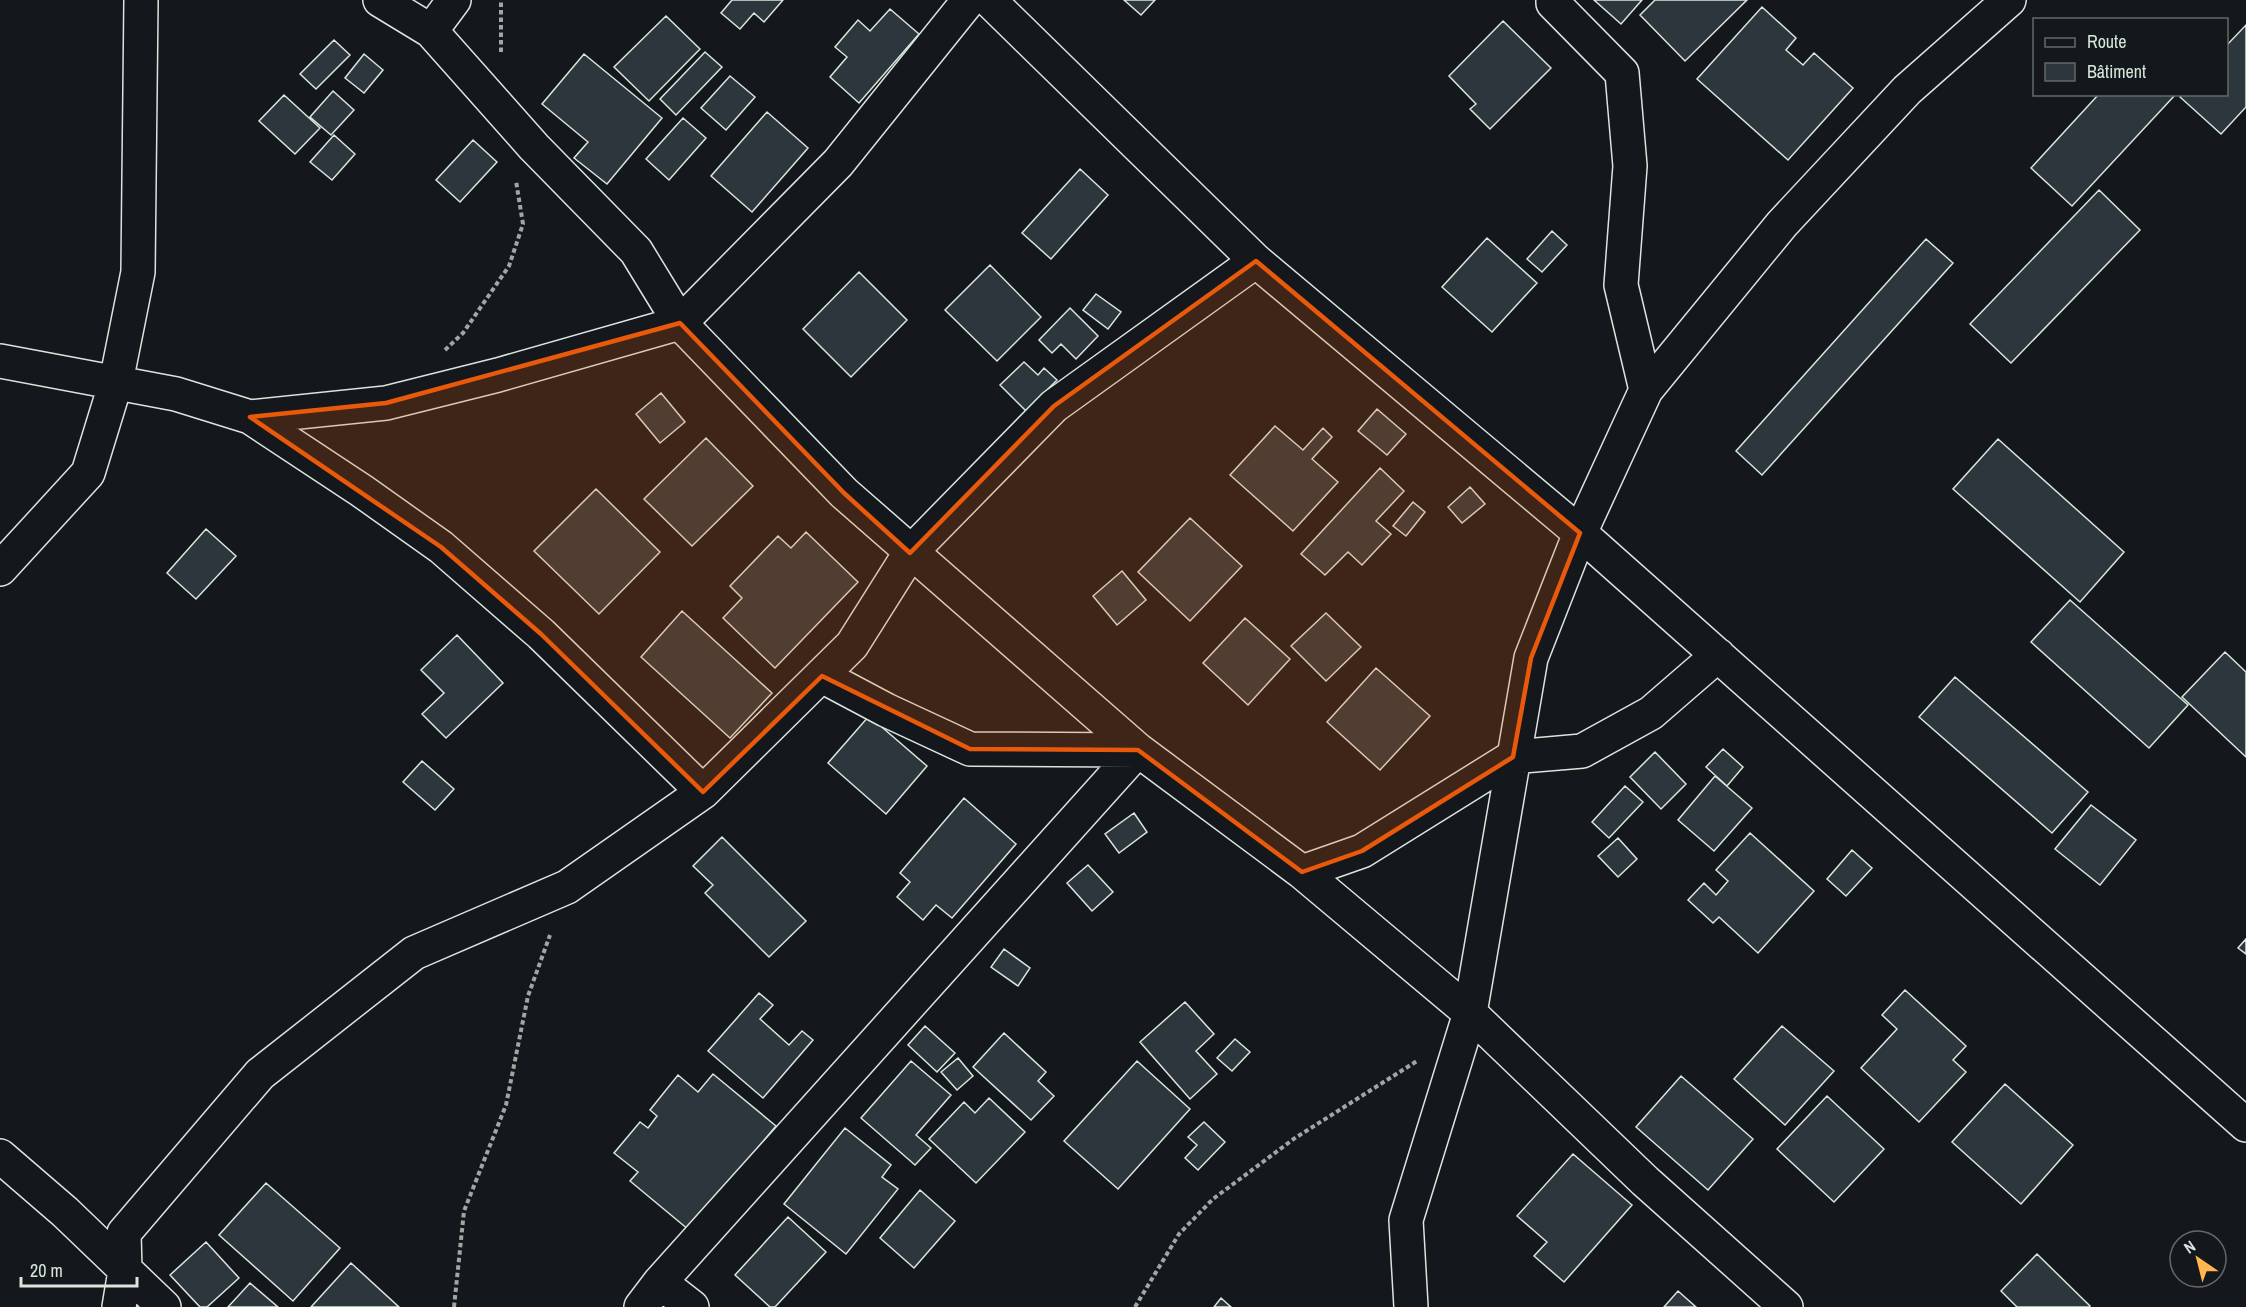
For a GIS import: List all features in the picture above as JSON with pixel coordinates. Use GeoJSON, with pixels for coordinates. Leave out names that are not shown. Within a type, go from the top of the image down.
{"type":"FeatureCollection","features":[{"type":"Feature","properties":{"kind":"street"},"geometry":{"type":"LineString","coordinates":[[0,569],[88,473],[116,382],[138,272],[141,0]]}},
{"type":"Feature","properties":{"kind":"street"},"geometry":{"type":"LineString","coordinates":[[380,0],[431,31],[534,147],[636,251],[680,323],[844,493],[1138,750],[1302,872],[1786,1307]]}},
{"type":"Feature","properties":{"kind":"street"},"geometry":{"type":"LineString","coordinates":[[431,31],[454,0]]}},
{"type":"Feature","properties":{"kind":"street"},"geometry":{"type":"LineString","coordinates":[[250,417],[387,403],[498,375],[680,323],[838,164],[969,0]]}},
{"type":"Feature","properties":{"kind":"street"},"geometry":{"type":"LineString","coordinates":[[989,0],[1256,261],[1580,533],[2246,1125]]}},
{"type":"Feature","properties":{"kind":"street"},"geometry":{"type":"LineString","coordinates":[[1553,0],[1553,3],[1622,73],[1630,166],[1621,285],[1646,390]]}},
{"type":"Feature","properties":{"kind":"street"},"geometry":{"type":"LineString","coordinates":[[1411,1307],[1406,1220],[1467,1022],[1531,658],[1580,533],[1646,390],[1782,224],[1907,90],[2010,0]]}},
{"type":"Feature","properties":{"kind":"street"},"geometry":{"type":"LineString","coordinates":[[119,1307],[125,1271],[124,1233],[260,1074],[414,953],[567,887],[703,792],[852,645],[910,553],[1054,406],[1256,261]]}},
{"type":"Feature","properties":{"kind":"street"},"geometry":{"type":"LineString","coordinates":[[0,361],[176,394],[250,417],[362,490],[441,548],[541,634],[703,792]]}},
{"type":"Feature","properties":{"kind":"street"},"geometry":{"type":"LineString","coordinates":[[1302,872],[1362,851],[1514,757],[1582,751],[1651,713],[1718,655]]}},
{"type":"Feature","properties":{"kind":"street"},"geometry":{"type":"LineString","coordinates":[[822,676],[886,710],[970,749],[1138,750]]}},
{"type":"Feature","properties":{"kind":"street"},"geometry":{"type":"LineString","coordinates":[[692,1307],[651,1294],[1138,750]]}},
{"type":"Feature","properties":{"kind":"street"},"geometry":{"type":"LineString","coordinates":[[0,1156],[65,1212],[164,1307]]}},
{"type":"Feature","properties":{"kind":"path"},"geometry":{"type":"LineString","coordinates":[[501,0],[503,112]]}},
{"type":"Feature","properties":{"kind":"path"},"geometry":{"type":"LineString","coordinates":[[437,356],[463,333],[509,266],[523,224],[515,179]]}},
{"type":"Feature","properties":{"kind":"path"},"geometry":{"type":"LineString","coordinates":[[454,1307],[464,1211],[506,1105],[528,996],[567,887]]}},
{"type":"Feature","properties":{"kind":"path"},"geometry":{"type":"LineString","coordinates":[[1135,1307],[1179,1234],[1214,1199],[1295,1138],[1467,1022]]}},
{"type":"Feature","properties":{"kind":"highlighted area"},"geometry":{"type":"Polygon","coordinates":[[[1256,261],[1580,533],[1531,658],[1513,757],[1362,851],[1302,872],[1138,750],[970,749],[822,676],[703,792],[541,634],[441,547],[250,417],[386,403],[680,323],[844,493],[910,553],[1054,406],[1256,261]]]}},
{"type":"Feature","properties":{"kind":"building"},"geometry":{"type":"Polygon","coordinates":[[[732,0],[783,0],[764,22],[754,13],[740,29],[721,13],[732,0]]]}},
{"type":"Feature","properties":{"kind":"building"},"geometry":{"type":"Polygon","coordinates":[[[1124,0],[1155,0],[1141,15],[1124,0]]]}},
{"type":"Feature","properties":{"kind":"building"},"geometry":{"type":"Polygon","coordinates":[[[1594,0],[1642,0],[1621,24],[1594,0]]]}},
{"type":"Feature","properties":{"kind":"building"},"geometry":{"type":"Polygon","coordinates":[[[1655,0],[1747,0],[1685,61],[1640,15],[1655,0]]]}},
{"type":"Feature","properties":{"kind":"building"},"geometry":{"type":"Polygon","coordinates":[[[1762,7],[1796,38],[1786,50],[1803,65],[1814,53],[1853,88],[1788,160],[1697,79],[1762,7]]]}},
{"type":"Feature","properties":{"kind":"building"},"geometry":{"type":"Polygon","coordinates":[[[890,9],[919,34],[859,103],[830,77],[847,57],[835,47],[858,20],[870,31],[890,9]]]}},
{"type":"Feature","properties":{"kind":"building"},"geometry":{"type":"Polygon","coordinates":[[[666,16],[700,49],[649,101],[614,67],[666,16]]]}},
{"type":"Feature","properties":{"kind":"building"},"geometry":{"type":"Polygon","coordinates":[[[1503,21],[1551,68],[1490,129],[1470,109],[1476,104],[1449,76],[1503,21]]]}},
{"type":"Feature","properties":{"kind":"building"},"geometry":{"type":"Polygon","coordinates":[[[2246,25],[2246,107],[2221,134],[2180,97],[2228,96],[2228,44],[2246,25]]]}},
{"type":"Feature","properties":{"kind":"building"},"geometry":{"type":"Polygon","coordinates":[[[334,40],[350,55],[316,89],[300,74],[334,40]]]}},
{"type":"Feature","properties":{"kind":"building"},"geometry":{"type":"Polygon","coordinates":[[[705,52],[722,67],[676,115],[660,99],[705,52]]]}},
{"type":"Feature","properties":{"kind":"building"},"geometry":{"type":"Polygon","coordinates":[[[364,54],[383,70],[364,93],[345,78],[364,54]]]}},
{"type":"Feature","properties":{"kind":"building"},"geometry":{"type":"Polygon","coordinates":[[[584,54],[662,118],[607,184],[574,158],[588,142],[542,104],[584,54]]]}},
{"type":"Feature","properties":{"kind":"building"},"geometry":{"type":"Polygon","coordinates":[[[730,76],[755,97],[726,130],[701,108],[730,76]]]}},
{"type":"Feature","properties":{"kind":"building"},"geometry":{"type":"Polygon","coordinates":[[[333,91],[354,110],[331,135],[310,117],[333,91]]]}},
{"type":"Feature","properties":{"kind":"building"},"geometry":{"type":"Polygon","coordinates":[[[284,95],[320,128],[295,154],[259,121],[284,95]]]}},
{"type":"Feature","properties":{"kind":"building"},"geometry":{"type":"Polygon","coordinates":[[[2097,96],[2174,96],[2072,206],[2031,168],[2097,96]]]}},
{"type":"Feature","properties":{"kind":"building"},"geometry":{"type":"Polygon","coordinates":[[[767,112],[808,148],[752,212],[711,176],[767,112]]]}},
{"type":"Feature","properties":{"kind":"building"},"geometry":{"type":"Polygon","coordinates":[[[683,118],[706,138],[669,180],[646,159],[683,118]]]}},
{"type":"Feature","properties":{"kind":"building"},"geometry":{"type":"Polygon","coordinates":[[[334,135],[355,154],[332,180],[310,162],[334,135]]]}},
{"type":"Feature","properties":{"kind":"building"},"geometry":{"type":"Polygon","coordinates":[[[473,140],[497,162],[460,202],[436,180],[473,140]]]}},
{"type":"Feature","properties":{"kind":"building"},"geometry":{"type":"Polygon","coordinates":[[[1080,169],[1108,195],[1051,259],[1022,233],[1080,169]]]}},
{"type":"Feature","properties":{"kind":"building"},"geometry":{"type":"Polygon","coordinates":[[[2099,190],[2140,230],[2011,363],[1970,324],[2099,190]]]}},
{"type":"Feature","properties":{"kind":"building"},"geometry":{"type":"Polygon","coordinates":[[[1552,231],[1567,245],[1542,272],[1527,259],[1552,231]]]}},
{"type":"Feature","properties":{"kind":"building"},"geometry":{"type":"Polygon","coordinates":[[[1487,238],[1537,283],[1492,332],[1442,287],[1487,238]]]}},
{"type":"Feature","properties":{"kind":"building"},"geometry":{"type":"Polygon","coordinates":[[[1926,239],[1953,263],[1762,475],[1736,451],[1926,239]]]}},
{"type":"Feature","properties":{"kind":"building"},"geometry":{"type":"Polygon","coordinates":[[[990,265],[1041,317],[997,361],[945,310],[990,265]]]}},
{"type":"Feature","properties":{"kind":"building"},"geometry":{"type":"Polygon","coordinates":[[[859,272],[907,320],[851,377],[803,329],[859,272]]]}},
{"type":"Feature","properties":{"kind":"building"},"geometry":{"type":"Polygon","coordinates":[[[1096,294],[1121,312],[1108,329],[1083,310],[1096,294]]]}},
{"type":"Feature","properties":{"kind":"building"},"geometry":{"type":"Polygon","coordinates":[[[1070,308],[1098,336],[1076,359],[1061,344],[1052,353],[1039,340],[1070,308]]]}},
{"type":"Feature","properties":{"kind":"building"},"geometry":{"type":"Polygon","coordinates":[[[1024,362],[1038,375],[1044,368],[1057,380],[1026,411],[1000,385],[1024,362]]]}},
{"type":"Feature","properties":{"kind":"building"},"geometry":{"type":"Polygon","coordinates":[[[661,393],[685,422],[660,443],[636,414],[661,393]]]}},
{"type":"Feature","properties":{"kind":"building"},"geometry":{"type":"Polygon","coordinates":[[[1377,409],[1406,434],[1387,455],[1358,431],[1377,409]]]}},
{"type":"Feature","properties":{"kind":"building"},"geometry":{"type":"Polygon","coordinates":[[[1275,426],[1303,450],[1323,428],[1332,437],[1312,459],[1338,482],[1293,531],[1230,475],[1275,426]]]}},
{"type":"Feature","properties":{"kind":"building"},"geometry":{"type":"Polygon","coordinates":[[[706,438],[753,486],[692,546],[644,499],[706,438]]]}},
{"type":"Feature","properties":{"kind":"building"},"geometry":{"type":"Polygon","coordinates":[[[1998,439],[2124,552],[2080,602],[1953,489],[1998,439]]]}},
{"type":"Feature","properties":{"kind":"building"},"geometry":{"type":"Polygon","coordinates":[[[1380,468],[1404,491],[1376,521],[1391,534],[1362,565],[1348,552],[1325,575],[1301,554],[1380,468]]]}},
{"type":"Feature","properties":{"kind":"building"},"geometry":{"type":"Polygon","coordinates":[[[1470,487],[1485,504],[1462,523],[1448,507],[1470,487]]]}},
{"type":"Feature","properties":{"kind":"building"},"geometry":{"type":"Polygon","coordinates":[[[596,489],[660,552],[599,614],[534,551],[596,489]]]}},
{"type":"Feature","properties":{"kind":"building"},"geometry":{"type":"Polygon","coordinates":[[[1413,502],[1425,512],[1406,536],[1393,526],[1413,502]]]}},
{"type":"Feature","properties":{"kind":"building"},"geometry":{"type":"Polygon","coordinates":[[[1190,518],[1242,566],[1190,621],[1138,572],[1190,518]]]}},
{"type":"Feature","properties":{"kind":"building"},"geometry":{"type":"Polygon","coordinates":[[[206,529],[236,556],[196,599],[167,573],[206,529]]]}},
{"type":"Feature","properties":{"kind":"building"},"geometry":{"type":"Polygon","coordinates":[[[806,532],[858,582],[775,668],[723,618],[742,598],[730,586],[778,536],[791,548],[806,532]]]}},
{"type":"Feature","properties":{"kind":"building"},"geometry":{"type":"Polygon","coordinates":[[[1122,571],[1146,600],[1117,625],[1093,596],[1122,571]]]}},
{"type":"Feature","properties":{"kind":"building"},"geometry":{"type":"Polygon","coordinates":[[[2070,600],[2188,705],[2149,748],[2031,642],[2070,600]]]}},
{"type":"Feature","properties":{"kind":"building"},"geometry":{"type":"Polygon","coordinates":[[[682,611],[772,693],[730,738],[641,657],[682,611]]]}},
{"type":"Feature","properties":{"kind":"building"},"geometry":{"type":"Polygon","coordinates":[[[1326,613],[1361,647],[1326,681],[1291,646],[1326,613]]]}},
{"type":"Feature","properties":{"kind":"building"},"geometry":{"type":"Polygon","coordinates":[[[1245,618],[1290,659],[1248,705],[1203,663],[1245,618]]]}},
{"type":"Feature","properties":{"kind":"building"},"geometry":{"type":"Polygon","coordinates":[[[457,635],[503,683],[446,738],[422,714],[444,693],[421,670],[457,635]]]}},
{"type":"Feature","properties":{"kind":"building"},"geometry":{"type":"Polygon","coordinates":[[[2225,652],[2246,672],[2246,757],[2182,697],[2225,652]]]}},
{"type":"Feature","properties":{"kind":"building"},"geometry":{"type":"Polygon","coordinates":[[[1376,668],[1430,716],[1380,770],[1327,722],[1376,668]]]}},
{"type":"Feature","properties":{"kind":"building"},"geometry":{"type":"Polygon","coordinates":[[[1955,677],[2088,792],[2052,833],[1919,717],[1955,677]]]}},
{"type":"Feature","properties":{"kind":"building"},"geometry":{"type":"Polygon","coordinates":[[[869,716],[927,766],[886,814],[828,763],[869,716]]]}},
{"type":"Feature","properties":{"kind":"building"},"geometry":{"type":"Polygon","coordinates":[[[1723,749],[1743,767],[1727,786],[1706,767],[1723,749]]]}},
{"type":"Feature","properties":{"kind":"building"},"geometry":{"type":"Polygon","coordinates":[[[1655,752],[1686,784],[1661,809],[1630,777],[1655,752]]]}},
{"type":"Feature","properties":{"kind":"building"},"geometry":{"type":"Polygon","coordinates":[[[422,761],[454,789],[435,810],[403,782],[422,761]]]}},
{"type":"Feature","properties":{"kind":"building"},"geometry":{"type":"Polygon","coordinates":[[[1715,776],[1752,808],[1714,851],[1678,820],[1715,776]]]}},
{"type":"Feature","properties":{"kind":"building"},"geometry":{"type":"Polygon","coordinates":[[[1625,786],[1643,802],[1609,838],[1592,822],[1625,786]]]}},
{"type":"Feature","properties":{"kind":"building"},"geometry":{"type":"Polygon","coordinates":[[[964,798],[1016,844],[952,918],[936,905],[923,920],[897,897],[910,882],[900,873],[964,798]]]}},
{"type":"Feature","properties":{"kind":"building"},"geometry":{"type":"Polygon","coordinates":[[[2091,805],[2136,840],[2100,885],[2055,849],[2091,805]]]}},
{"type":"Feature","properties":{"kind":"building"},"geometry":{"type":"Polygon","coordinates":[[[1134,813],[1147,832],[1119,853],[1105,834],[1134,813]]]}},
{"type":"Feature","properties":{"kind":"building"},"geometry":{"type":"Polygon","coordinates":[[[1750,833],[1814,891],[1758,953],[1719,917],[1713,923],[1688,900],[1704,883],[1716,895],[1728,881],[1716,870],[1750,833]]]}},
{"type":"Feature","properties":{"kind":"building"},"geometry":{"type":"Polygon","coordinates":[[[722,837],[806,921],[769,957],[705,893],[713,885],[693,866],[722,837]]]}},
{"type":"Feature","properties":{"kind":"building"},"geometry":{"type":"Polygon","coordinates":[[[1618,838],[1637,859],[1618,877],[1598,856],[1618,838]]]}},
{"type":"Feature","properties":{"kind":"building"},"geometry":{"type":"Polygon","coordinates":[[[1852,850],[1872,868],[1846,896],[1827,879],[1852,850]]]}},
{"type":"Feature","properties":{"kind":"building"},"geometry":{"type":"Polygon","coordinates":[[[1088,865],[1113,892],[1092,911],[1067,883],[1088,865]]]}},
{"type":"Feature","properties":{"kind":"building"},"geometry":{"type":"Polygon","coordinates":[[[2246,939],[2246,954],[2238,948],[2246,939]]]}},
{"type":"Feature","properties":{"kind":"building"},"geometry":{"type":"Polygon","coordinates":[[[1004,949],[1030,968],[1018,986],[991,967],[1004,949]]]}},
{"type":"Feature","properties":{"kind":"building"},"geometry":{"type":"Polygon","coordinates":[[[1905,990],[1966,1046],[1953,1060],[1966,1072],[1919,1122],[1861,1068],[1897,1029],[1882,1015],[1905,990]]]}},
{"type":"Feature","properties":{"kind":"building"},"geometry":{"type":"Polygon","coordinates":[[[759,993],[773,1005],[760,1019],[789,1045],[802,1031],[813,1040],[763,1098],[708,1051],[759,993]]]}},
{"type":"Feature","properties":{"kind":"building"},"geometry":{"type":"Polygon","coordinates":[[[1185,1002],[1214,1034],[1196,1051],[1217,1074],[1190,1099],[1140,1042],[1185,1002]]]}},
{"type":"Feature","properties":{"kind":"building"},"geometry":{"type":"Polygon","coordinates":[[[925,1026],[955,1053],[937,1072],[908,1045],[925,1026]]]}},
{"type":"Feature","properties":{"kind":"building"},"geometry":{"type":"Polygon","coordinates":[[[1782,1026],[1834,1071],[1785,1125],[1734,1079],[1782,1026]]]}},
{"type":"Feature","properties":{"kind":"building"},"geometry":{"type":"Polygon","coordinates":[[[1004,1033],[1046,1072],[1038,1081],[1054,1096],[1031,1120],[973,1067],[1004,1033]]]}},
{"type":"Feature","properties":{"kind":"building"},"geometry":{"type":"Polygon","coordinates":[[[1235,1039],[1250,1052],[1232,1071],[1217,1058],[1235,1039]]]}},
{"type":"Feature","properties":{"kind":"building"},"geometry":{"type":"Polygon","coordinates":[[[958,1058],[973,1076],[957,1090],[941,1072],[958,1058]]]}},
{"type":"Feature","properties":{"kind":"building"},"geometry":{"type":"Polygon","coordinates":[[[911,1061],[951,1095],[916,1135],[931,1148],[915,1165],[861,1118],[911,1061]]]}},
{"type":"Feature","properties":{"kind":"building"},"geometry":{"type":"Polygon","coordinates":[[[1137,1061],[1190,1109],[1118,1189],[1064,1141],[1137,1061]]]}},
{"type":"Feature","properties":{"kind":"building"},"geometry":{"type":"Polygon","coordinates":[[[713,1074],[776,1126],[689,1230],[630,1181],[638,1172],[614,1153],[640,1122],[648,1128],[657,1116],[650,1110],[678,1075],[698,1092],[713,1074]]]}},
{"type":"Feature","properties":{"kind":"building"},"geometry":{"type":"Polygon","coordinates":[[[1681,1076],[1753,1139],[1708,1190],[1636,1127],[1681,1076]]]}},
{"type":"Feature","properties":{"kind":"building"},"geometry":{"type":"Polygon","coordinates":[[[2005,1084],[2073,1145],[2021,1204],[1952,1142],[2005,1084]]]}},
{"type":"Feature","properties":{"kind":"building"},"geometry":{"type":"Polygon","coordinates":[[[1827,1096],[1884,1149],[1834,1202],[1777,1149],[1827,1096]]]}},
{"type":"Feature","properties":{"kind":"building"},"geometry":{"type":"Polygon","coordinates":[[[989,1098],[1025,1132],[976,1183],[929,1139],[964,1102],[975,1113],[989,1098]]]}},
{"type":"Feature","properties":{"kind":"building"},"geometry":{"type":"Polygon","coordinates":[[[1204,1122],[1225,1142],[1198,1170],[1185,1158],[1197,1145],[1188,1137],[1204,1122]]]}},
{"type":"Feature","properties":{"kind":"building"},"geometry":{"type":"Polygon","coordinates":[[[845,1128],[891,1165],[882,1177],[898,1189],[846,1254],[784,1204],[845,1128]]]}},
{"type":"Feature","properties":{"kind":"building"},"geometry":{"type":"Polygon","coordinates":[[[1573,1154],[1632,1205],[1564,1282],[1534,1256],[1547,1242],[1517,1216],[1573,1154]]]}},
{"type":"Feature","properties":{"kind":"building"},"geometry":{"type":"Polygon","coordinates":[[[266,1183],[340,1248],[293,1301],[219,1235],[266,1183]]]}},
{"type":"Feature","properties":{"kind":"building"},"geometry":{"type":"Polygon","coordinates":[[[920,1190],[955,1221],[914,1268],[880,1238],[920,1190]]]}},
{"type":"Feature","properties":{"kind":"building"},"geometry":{"type":"Polygon","coordinates":[[[788,1217],[826,1252],[775,1307],[770,1307],[735,1275],[788,1217]]]}},
{"type":"Feature","properties":{"kind":"building"},"geometry":{"type":"Polygon","coordinates":[[[206,1242],[239,1278],[207,1307],[200,1307],[170,1275],[206,1242]]]}},
{"type":"Feature","properties":{"kind":"building"},"geometry":{"type":"Polygon","coordinates":[[[2037,1254],[2089,1307],[2017,1307],[2001,1291],[2037,1254]]]}},
{"type":"Feature","properties":{"kind":"building"},"geometry":{"type":"Polygon","coordinates":[[[351,1263],[399,1307],[311,1307],[351,1263]]]}},
{"type":"Feature","properties":{"kind":"building"},"geometry":{"type":"Polygon","coordinates":[[[250,1283],[278,1307],[228,1307],[250,1283]]]}},
{"type":"Feature","properties":{"kind":"building"},"geometry":{"type":"Polygon","coordinates":[[[1678,1291],[1696,1307],[1664,1307],[1678,1291]]]}},
{"type":"Feature","properties":{"kind":"building"},"geometry":{"type":"Polygon","coordinates":[[[1221,1298],[1231,1307],[1214,1307],[1221,1298]]]}}]}
